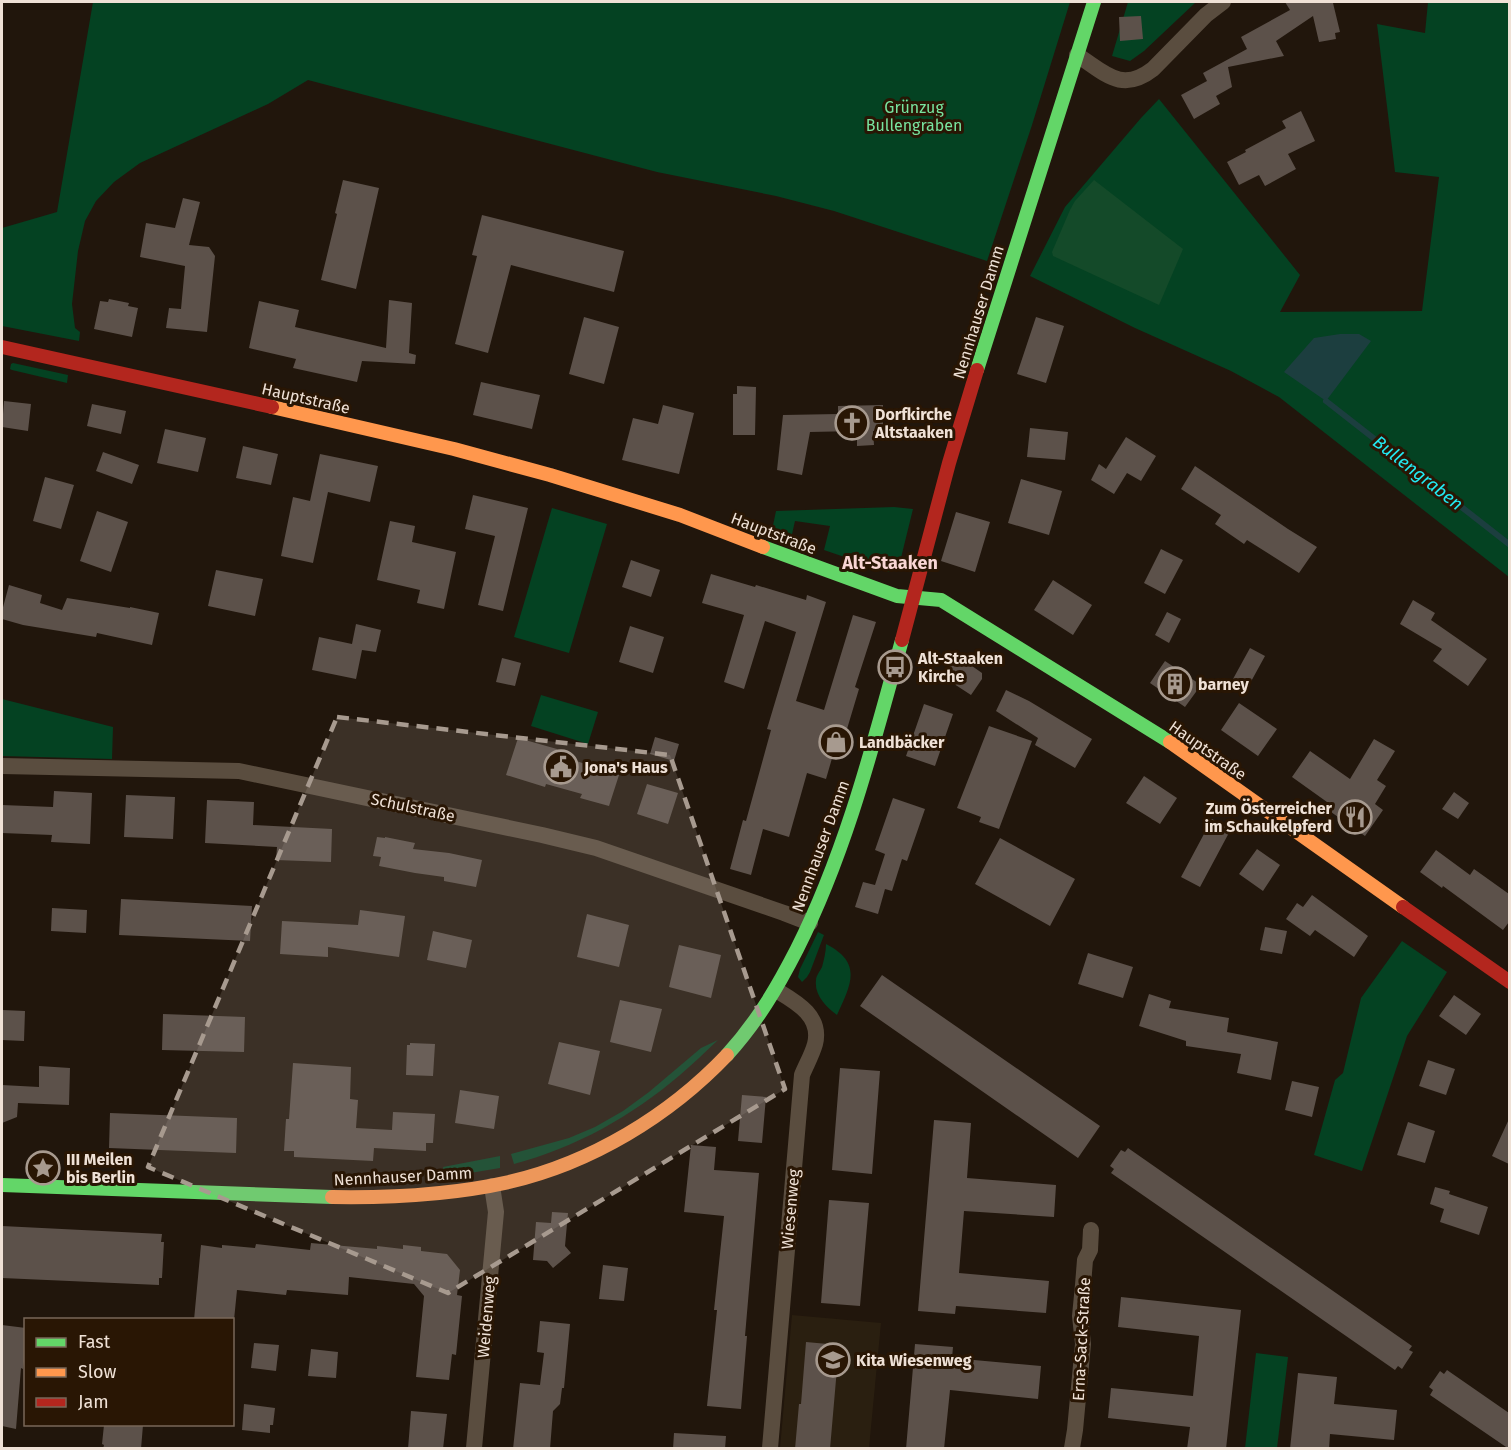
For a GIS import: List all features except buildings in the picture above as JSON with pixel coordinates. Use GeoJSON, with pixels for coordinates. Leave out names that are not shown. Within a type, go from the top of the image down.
{"type":"FeatureCollection","features":[{"type":"Feature","properties":{"kind":"street","name":"Nennhauser Damm"},"geometry":{"type":"LineString","coordinates":[[2,1185],[328,1197],[459,1192],[492,1186],[551,1170],[582,1158],[655,1115],[682,1096],[722,1060],[757,1018],[776,990],[810,923],[838,855],[892,677],[952,451],[1094,2]]}},
{"type":"Feature","properties":{"kind":"street"},"geometry":{"type":"LineString","coordinates":[[1077,55],[1114,79],[1132,81],[1145,76],[1206,15],[1223,2]]}},
{"type":"Feature","properties":{"kind":"street","name":"Hauptstraße"},"geometry":{"type":"LineString","coordinates":[[2,347],[454,449],[550,475],[680,515],[897,596],[940,600],[1168,741],[1509,982]]}},
{"type":"Feature","properties":{"kind":"street","name":"Schulstraße"},"geometry":{"type":"LineString","coordinates":[[2,766],[239,771],[542,834],[596,848],[810,923]]}},
{"type":"Feature","properties":{"kind":"street","name":"Wiesenweg"},"geometry":{"type":"LineString","coordinates":[[770,1449],[802,1076],[816,1038],[811,1016],[792,999],[776,990]]}},
{"type":"Feature","properties":{"kind":"street","name":"Weidenweg"},"geometry":{"type":"LineString","coordinates":[[474,1449],[496,1212],[492,1186]]}},
{"type":"Feature","properties":{"kind":"street","name":"Erna-Sack-Straße"},"geometry":{"type":"LineString","coordinates":[[1072,1449],[1083,1344],[1080,1316],[1085,1260],[1090,1250],[1091,1230]]}},
{"type":"Feature","properties":{"kind":"highlighted area"},"geometry":{"type":"Polygon","coordinates":[[[337,717],[670,755],[785,1089],[448,1293],[148,1167],[337,717]]]}},
{"type":"Feature","properties":{"kind":"shaded area","name":"Kita Wiesenweg"},"geometry":{"type":"Polygon","coordinates":[[[792,1315],[881,1323],[869,1448],[780,1448],[792,1315]]]}},
{"type":"Feature","properties":{"kind":"green space","name":"Grünzug Bullengraben"},"geometry":{"type":"Polygon","coordinates":[[[93,2],[1070,2],[987,261],[834,211],[776,196],[657,172],[308,80],[268,104],[140,163],[114,182],[96,201],[85,221],[78,251],[72,304],[75,328],[80,332],[79,341],[2,326],[2,228],[57,212],[93,2]]]}},
{"type":"Feature","properties":{"kind":"green space"},"geometry":{"type":"Polygon","coordinates":[[[1128,2],[1196,2],[1144,51],[1130,61],[1112,56],[1128,2]]]}},
{"type":"Feature","properties":{"kind":"green space"},"geometry":{"type":"Polygon","coordinates":[[[1428,2],[1509,2],[1509,577],[1279,397],[1231,371],[1135,328],[1030,276],[1065,207],[1159,99],[1300,275],[1280,312],[1422,311],[1439,177],[1395,172],[1377,24],[1425,33],[1428,2]]]}},
{"type":"Feature","properties":{"kind":"green space"},"geometry":{"type":"Polygon","coordinates":[[[1094,180],[1183,249],[1159,305],[1053,256],[1052,252],[1070,210],[1094,180]]]}},
{"type":"Feature","properties":{"kind":"green space"},"geometry":{"type":"Polygon","coordinates":[[[13,363],[68,375],[67,383],[12,370],[10,369],[13,363]]]}},
{"type":"Feature","properties":{"kind":"green space"},"geometry":{"type":"Polygon","coordinates":[[[894,507],[913,509],[899,566],[888,572],[824,550],[830,526],[795,521],[790,543],[771,535],[776,511],[894,507]]]}},
{"type":"Feature","properties":{"kind":"green space"},"geometry":{"type":"Polygon","coordinates":[[[552,508],[607,524],[569,653],[514,637],[552,508]]]}},
{"type":"Feature","properties":{"kind":"green space"},"geometry":{"type":"Polygon","coordinates":[[[541,695],[598,712],[588,744],[531,726],[541,695]]]}},
{"type":"Feature","properties":{"kind":"green space"},"geometry":{"type":"Polygon","coordinates":[[[2,699],[113,727],[112,759],[2,756],[2,699]]]}},
{"type":"Feature","properties":{"kind":"green space"},"geometry":{"type":"Polygon","coordinates":[[[818,932],[824,935],[810,972],[802,982],[798,977],[800,969],[818,932]]]}},
{"type":"Feature","properties":{"kind":"green space"},"geometry":{"type":"Polygon","coordinates":[[[1402,941],[1447,972],[1407,1036],[1362,1171],[1314,1155],[1335,1080],[1343,1073],[1361,998],[1402,941]]]}},
{"type":"Feature","properties":{"kind":"green space"},"geometry":{"type":"Polygon","coordinates":[[[826,944],[838,951],[845,959],[851,975],[837,1015],[822,1000],[816,985],[826,944]]]}},
{"type":"Feature","properties":{"kind":"green space"},"geometry":{"type":"Polygon","coordinates":[[[718,1040],[662,1090],[622,1117],[581,1140],[514,1164],[511,1154],[569,1138],[623,1111],[701,1048],[718,1040]]]}},
{"type":"Feature","properties":{"kind":"green space"},"geometry":{"type":"Polygon","coordinates":[[[500,1156],[500,1168],[446,1177],[443,1167],[500,1156]]]}},
{"type":"Feature","properties":{"kind":"green space"},"geometry":{"type":"Polygon","coordinates":[[[1256,1353],[1288,1357],[1277,1448],[1245,1448],[1256,1353]]]}},
{"type":"Feature","properties":{"kind":"water"},"geometry":{"type":"Polygon","coordinates":[[[1359,334],[1371,341],[1326,401],[1284,372],[1314,338],[1359,334]]]}},
{"type":"Feature","properties":{"kind":"waterway","name":"Bullengraben"},"geometry":{"type":"LineString","coordinates":[[1326,401],[1510,545]]}},
{"type":"Feature","properties":{"kind":"traffic: fast"},"geometry":{"type":"LineString","coordinates":[[977,370],[1094,2]]}},
{"type":"Feature","properties":{"kind":"traffic: fast"},"geometry":{"type":"LineString","coordinates":[[763,547],[897,596],[941,600],[1170,742]]}},
{"type":"Feature","properties":{"kind":"traffic: fast"},"geometry":{"type":"LineString","coordinates":[[727,1055],[748,1030],[774,991],[797,949],[830,875],[857,798],[902,640]]}},
{"type":"Feature","properties":{"kind":"traffic: fast"},"geometry":{"type":"LineString","coordinates":[[2,1185],[332,1197]]}},
{"type":"Feature","properties":{"kind":"traffic: slow"},"geometry":{"type":"LineString","coordinates":[[272,407],[454,449],[550,475],[680,515],[763,547]]}},
{"type":"Feature","properties":{"kind":"traffic: slow"},"geometry":{"type":"LineString","coordinates":[[1170,742],[1403,907]]}},
{"type":"Feature","properties":{"kind":"traffic: slow"},"geometry":{"type":"LineString","coordinates":[[332,1197],[443,1193],[509,1182],[540,1174],[599,1150],[654,1117],[680,1098],[727,1055]]}},
{"type":"Feature","properties":{"kind":"traffic: jam"},"geometry":{"type":"LineString","coordinates":[[2,347],[272,407]]}},
{"type":"Feature","properties":{"kind":"traffic: jam"},"geometry":{"type":"LineString","coordinates":[[902,640],[949,463],[977,370]]}},
{"type":"Feature","properties":{"kind":"traffic: jam"},"geometry":{"type":"LineString","coordinates":[[1403,907],[1510,982]]}},
{"type":"Feature","properties":{"kind":"place","name":"Dorfkirche Altstaaken"},"geometry":{"type":"Point","coordinates":[852,423]}},
{"type":"Feature","properties":{"kind":"place","name":"Alt-Staaken Kirche"},"geometry":{"type":"Point","coordinates":[895,667]}},
{"type":"Feature","properties":{"kind":"place","name":"barney"},"geometry":{"type":"Point","coordinates":[1175,684]}},
{"type":"Feature","properties":{"kind":"place","name":"Landbäcker"},"geometry":{"type":"Point","coordinates":[836,742]}},
{"type":"Feature","properties":{"kind":"place","name":"Jona's Haus"},"geometry":{"type":"Point","coordinates":[561,767]}},
{"type":"Feature","properties":{"kind":"place","name":"Zum Österreicher im Schaukelpferd"},"geometry":{"type":"Point","coordinates":[1355,817]}},
{"type":"Feature","properties":{"kind":"place","name":"III Meilen bis Berlin"},"geometry":{"type":"Point","coordinates":[43,1168]}},
{"type":"Feature","properties":{"kind":"place","name":"Kita Wiesenweg"},"geometry":{"type":"Point","coordinates":[833,1360]}},
{"type":"Feature","properties":{"kind":"district","name":"Alt-Staaken"},"geometry":{"type":"Point","coordinates":[890,563]}}]}
